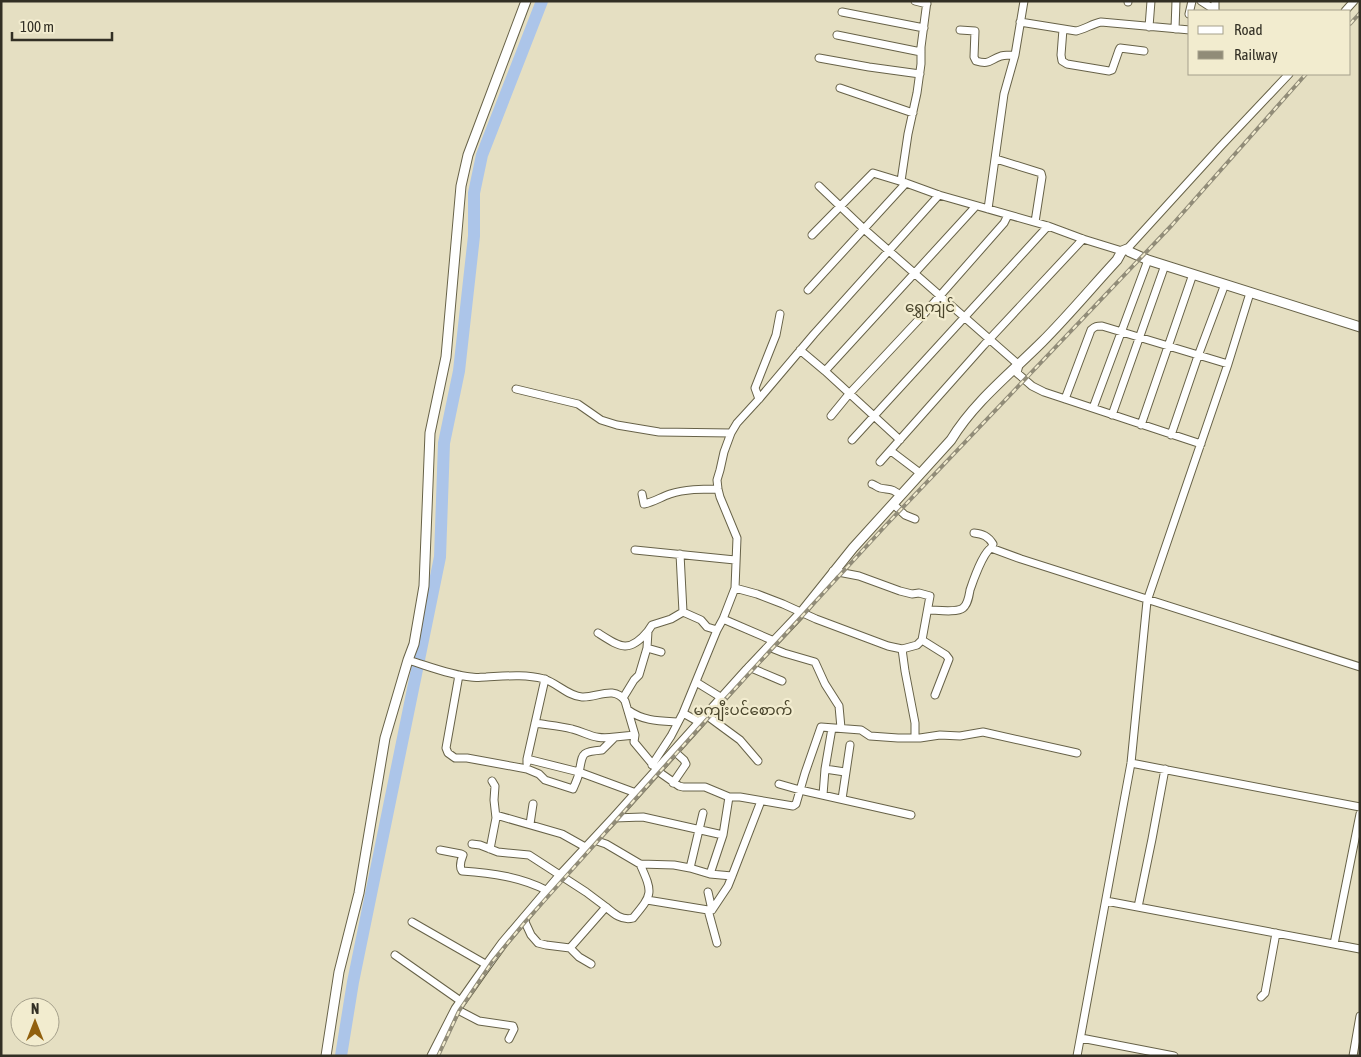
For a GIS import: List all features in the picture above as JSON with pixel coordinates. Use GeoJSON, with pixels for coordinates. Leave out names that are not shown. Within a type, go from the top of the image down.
{"type":"FeatureCollection","features":[{"type":"Feature","properties":{"kind":"street"},"geometry":{"type":"LineString","coordinates":[[326,1056],[339,972],[359,893],[384,738],[411,660],[424,586],[430,433],[446,357],[461,186],[468,155],[526,1]]}},
{"type":"Feature","properties":{"kind":"street"},"geometry":{"type":"LineString","coordinates":[[808,290],[864,229],[903,182],[908,134],[920,74],[927,2],[915,1]]}},
{"type":"Feature","properties":{"kind":"street"},"geometry":{"type":"LineString","coordinates":[[988,209],[1004,94],[1015,55],[1024,1]]}},
{"type":"Feature","properties":{"kind":"street"},"geometry":{"type":"LineString","coordinates":[[1149,27],[1151,1]]}},
{"type":"Feature","properties":{"kind":"street"},"geometry":{"type":"LineString","coordinates":[[1175,29],[1176,1]]}},
{"type":"Feature","properties":{"kind":"street"},"geometry":{"type":"LineString","coordinates":[[1202,1],[1215,10]]}},
{"type":"Feature","properties":{"kind":"street"},"geometry":{"type":"LineString","coordinates":[[1215,1],[1215,10]]}},
{"type":"Feature","properties":{"kind":"street"},"geometry":{"type":"LineString","coordinates":[[842,12],[924,28]]}},
{"type":"Feature","properties":{"kind":"street"},"geometry":{"type":"LineString","coordinates":[[1020,22],[1076,31],[1101,22],[1188,30]]}},
{"type":"Feature","properties":{"kind":"street"},"geometry":{"type":"LineString","coordinates":[[1063,29],[1061,55],[1062,61],[1067,64],[1109,71],[1114,66],[1120,48],[1144,51]]}},
{"type":"Feature","properties":{"kind":"street"},"geometry":{"type":"LineString","coordinates":[[960,30],[975,31],[974,57],[976,61],[983,63],[992,62],[1001,56],[1015,55]]}},
{"type":"Feature","properties":{"kind":"street"},"geometry":{"type":"LineString","coordinates":[[837,36],[921,52]]}},
{"type":"Feature","properties":{"kind":"street"},"geometry":{"type":"LineString","coordinates":[[819,58],[920,74]]}},
{"type":"Feature","properties":{"kind":"street"},"geometry":{"type":"LineString","coordinates":[[654,768],[674,751],[749,667],[801,613],[833,571],[950,440],[961,424],[1060,324],[1125,250],[1288,75]]}},
{"type":"Feature","properties":{"kind":"street"},"geometry":{"type":"LineString","coordinates":[[840,88],[913,113]]}},
{"type":"Feature","properties":{"kind":"street"},"geometry":{"type":"LineString","coordinates":[[996,159],[1040,173],[1042,177],[1035,222]]}},
{"type":"Feature","properties":{"kind":"street"},"geometry":{"type":"LineString","coordinates":[[812,235],[873,173],[939,195],[1125,250],[1148,260],[1360,327]]}},
{"type":"Feature","properties":{"kind":"street"},"geometry":{"type":"LineString","coordinates":[[819,186],[914,274],[1019,365]]}},
{"type":"Feature","properties":{"kind":"street"},"geometry":{"type":"LineString","coordinates":[[432,1056],[459,1005],[487,965],[560,876],[636,793],[654,768],[683,713],[735,588],[737,538],[718,489],[724,452],[731,433],[737,423],[800,350],[939,195]]}},
{"type":"Feature","properties":{"kind":"street"},"geometry":{"type":"LineString","coordinates":[[825,371],[976,206]]}},
{"type":"Feature","properties":{"kind":"street"},"geometry":{"type":"LineString","coordinates":[[831,416],[849,394],[923,315],[1008,215]]}},
{"type":"Feature","properties":{"kind":"street"},"geometry":{"type":"LineString","coordinates":[[852,440],[1048,226]]}},
{"type":"Feature","properties":{"kind":"street"},"geometry":{"type":"LineString","coordinates":[[880,462],[1083,239]]}},
{"type":"Feature","properties":{"kind":"street"},"geometry":{"type":"LineString","coordinates":[[1093,408],[1148,260]]}},
{"type":"Feature","properties":{"kind":"street"},"geometry":{"type":"LineString","coordinates":[[1112,415],[1165,265]]}},
{"type":"Feature","properties":{"kind":"street"},"geometry":{"type":"LineString","coordinates":[[1141,424],[1193,274]]}},
{"type":"Feature","properties":{"kind":"street"},"geometry":{"type":"LineString","coordinates":[[1172,434],[1225,284]]}},
{"type":"Feature","properties":{"kind":"street"},"geometry":{"type":"LineString","coordinates":[[1077,1056],[1131,763],[1148,599],[1228,364],[1250,293]]}},
{"type":"Feature","properties":{"kind":"street"},"geometry":{"type":"LineString","coordinates":[[759,399],[756,388],[776,335],[780,314]]}},
{"type":"Feature","properties":{"kind":"street"},"geometry":{"type":"LineString","coordinates":[[1065,399],[1094,326],[1102,326],[1228,364]]}},
{"type":"Feature","properties":{"kind":"street"},"geometry":{"type":"LineString","coordinates":[[800,350],[900,440]]}},
{"type":"Feature","properties":{"kind":"street"},"geometry":{"type":"LineString","coordinates":[[1019,365],[1017,373],[1032,386],[1044,392],[1200,444]]}},
{"type":"Feature","properties":{"kind":"street"},"geometry":{"type":"LineString","coordinates":[[516,389],[578,404],[601,420],[617,425],[659,432],[731,433]]}},
{"type":"Feature","properties":{"kind":"street"},"geometry":{"type":"LineString","coordinates":[[891,450],[920,473]]}},
{"type":"Feature","properties":{"kind":"street"},"geometry":{"type":"LineString","coordinates":[[872,484],[896,491],[900,496]]}},
{"type":"Feature","properties":{"kind":"street"},"geometry":{"type":"LineString","coordinates":[[642,494],[644,504],[673,493],[701,489],[718,489]]}},
{"type":"Feature","properties":{"kind":"street"},"geometry":{"type":"LineString","coordinates":[[893,504],[905,515],[916,519]]}},
{"type":"Feature","properties":{"kind":"street"},"geometry":{"type":"LineString","coordinates":[[928,610],[955,611],[962,609],[967,603],[970,590],[983,558],[994,544],[982,534],[974,533]]}},
{"type":"Feature","properties":{"kind":"street"},"geometry":{"type":"LineString","coordinates":[[991,548],[1360,667]]}},
{"type":"Feature","properties":{"kind":"street"},"geometry":{"type":"LineString","coordinates":[[635,550],[735,560]]}},
{"type":"Feature","properties":{"kind":"street"},"geometry":{"type":"LineString","coordinates":[[680,554],[683,612]]}},
{"type":"Feature","properties":{"kind":"street"},"geometry":{"type":"LineString","coordinates":[[735,588],[766,597],[865,638],[902,649],[917,645],[922,640],[930,596],[919,593],[912,594],[858,576],[833,571]]}},
{"type":"Feature","properties":{"kind":"street"},"geometry":{"type":"LineString","coordinates":[[683,612],[701,620],[707,627],[716,630]]}},
{"type":"Feature","properties":{"kind":"street"},"geometry":{"type":"LineString","coordinates":[[598,633],[614,643],[632,646],[641,640],[652,624],[671,619],[683,612]]}},
{"type":"Feature","properties":{"kind":"street"},"geometry":{"type":"LineString","coordinates":[[723,619],[772,644],[784,653],[815,662],[825,684],[840,706],[841,728]]}},
{"type":"Feature","properties":{"kind":"street"},"geometry":{"type":"LineString","coordinates":[[623,698],[639,675],[647,648],[648,631]]}},
{"type":"Feature","properties":{"kind":"street"},"geometry":{"type":"LineString","coordinates":[[922,640],[946,655],[949,659],[935,695]]}},
{"type":"Feature","properties":{"kind":"street"},"geometry":{"type":"LineString","coordinates":[[647,648],[661,652]]}},
{"type":"Feature","properties":{"kind":"street"},"geometry":{"type":"LineString","coordinates":[[902,649],[915,723],[915,738]]}},
{"type":"Feature","properties":{"kind":"street"},"geometry":{"type":"LineString","coordinates":[[411,660],[459,675],[472,677],[523,675],[545,679],[573,695],[583,697],[605,693],[616,694],[625,701],[635,735],[634,742],[654,768],[673,783],[683,787],[705,787],[729,797],[795,806],[820,728],[861,730],[876,736],[915,738],[940,735],[960,736],[983,732],[1077,753]]}},
{"type":"Feature","properties":{"kind":"street"},"geometry":{"type":"LineString","coordinates":[[749,667],[782,681]]}},
{"type":"Feature","properties":{"kind":"street"},"geometry":{"type":"LineString","coordinates":[[459,675],[446,748],[448,753],[455,758],[467,758],[528,769],[539,774],[545,780],[573,789],[579,772],[580,760],[585,753],[602,750],[615,737]]}},
{"type":"Feature","properties":{"kind":"street"},"geometry":{"type":"LineString","coordinates":[[528,769],[527,759],[545,679]]}},
{"type":"Feature","properties":{"kind":"street"},"geometry":{"type":"LineString","coordinates":[[696,682],[722,698]]}},
{"type":"Feature","properties":{"kind":"street"},"geometry":{"type":"LineString","coordinates":[[627,709],[646,719],[677,722]]}},
{"type":"Feature","properties":{"kind":"street"},"geometry":{"type":"LineString","coordinates":[[683,713],[699,722]]}},
{"type":"Feature","properties":{"kind":"street"},"geometry":{"type":"LineString","coordinates":[[706,715],[740,740],[758,761]]}},
{"type":"Feature","properties":{"kind":"street"},"geometry":{"type":"LineString","coordinates":[[535,723],[568,728],[593,737],[635,735]]}},
{"type":"Feature","properties":{"kind":"street"},"geometry":{"type":"LineString","coordinates":[[822,795],[832,728]]}},
{"type":"Feature","properties":{"kind":"street"},"geometry":{"type":"LineString","coordinates":[[842,799],[850,745]]}},
{"type":"Feature","properties":{"kind":"street"},"geometry":{"type":"LineString","coordinates":[[673,783],[686,764],[674,751]]}},
{"type":"Feature","properties":{"kind":"street"},"geometry":{"type":"LineString","coordinates":[[527,759],[579,772],[636,793]]}},
{"type":"Feature","properties":{"kind":"street"},"geometry":{"type":"LineString","coordinates":[[1131,763],[1360,806]]}},
{"type":"Feature","properties":{"kind":"street"},"geometry":{"type":"LineString","coordinates":[[825,769],[846,772]]}},
{"type":"Feature","properties":{"kind":"street"},"geometry":{"type":"LineString","coordinates":[[1138,907],[1165,769]]}},
{"type":"Feature","properties":{"kind":"street"},"geometry":{"type":"LineString","coordinates":[[490,850],[496,815],[495,786],[492,781]]}},
{"type":"Feature","properties":{"kind":"street"},"geometry":{"type":"LineString","coordinates":[[778,784],[911,815]]}},
{"type":"Feature","properties":{"kind":"street"},"geometry":{"type":"LineString","coordinates":[[710,874],[723,835],[729,797]]}},
{"type":"Feature","properties":{"kind":"street"},"geometry":{"type":"LineString","coordinates":[[710,910],[728,886],[762,801]]}},
{"type":"Feature","properties":{"kind":"street"},"geometry":{"type":"LineString","coordinates":[[530,824],[533,804]]}},
{"type":"Feature","properties":{"kind":"street"},"geometry":{"type":"LineString","coordinates":[[690,868],[703,813]]}},
{"type":"Feature","properties":{"kind":"street"},"geometry":{"type":"LineString","coordinates":[[1334,944],[1360,814]]}},
{"type":"Feature","properties":{"kind":"street"},"geometry":{"type":"LineString","coordinates":[[496,815],[562,834],[587,848]]}},
{"type":"Feature","properties":{"kind":"street"},"geometry":{"type":"LineString","coordinates":[[614,818],[643,817],[723,835]]}},
{"type":"Feature","properties":{"kind":"street"},"geometry":{"type":"LineString","coordinates":[[594,840],[606,844],[640,864],[674,865],[710,874],[732,876]]}},
{"type":"Feature","properties":{"kind":"street"},"geometry":{"type":"LineString","coordinates":[[472,844],[480,845],[490,850],[529,855],[586,892],[618,917],[630,920],[649,896],[648,885],[640,864]]}},
{"type":"Feature","properties":{"kind":"street"},"geometry":{"type":"LineString","coordinates":[[440,850],[463,855],[460,868],[462,871],[499,875],[522,880],[548,891]]}},
{"type":"Feature","properties":{"kind":"street"},"geometry":{"type":"LineString","coordinates":[[708,892],[717,943]]}},
{"type":"Feature","properties":{"kind":"street"},"geometry":{"type":"LineString","coordinates":[[647,900],[710,910]]}},
{"type":"Feature","properties":{"kind":"street"},"geometry":{"type":"LineString","coordinates":[[1106,901],[1360,949]]}},
{"type":"Feature","properties":{"kind":"street"},"geometry":{"type":"LineString","coordinates":[[570,948],[606,907]]}},
{"type":"Feature","properties":{"kind":"street"},"geometry":{"type":"LineString","coordinates":[[526,917],[525,922],[531,936],[538,943],[570,948],[579,957],[591,964]]}},
{"type":"Feature","properties":{"kind":"street"},"geometry":{"type":"LineString","coordinates":[[412,922],[487,965]]}},
{"type":"Feature","properties":{"kind":"street"},"geometry":{"type":"LineString","coordinates":[[1261,997],[1265,992],[1276,933]]}},
{"type":"Feature","properties":{"kind":"street"},"geometry":{"type":"LineString","coordinates":[[395,955],[479,1021],[513,1026],[514,1029],[509,1039]]}},
{"type":"Feature","properties":{"kind":"street"},"geometry":{"type":"LineString","coordinates":[[1353,1056],[1360,1016]]}},
{"type":"Feature","properties":{"kind":"street"},"geometry":{"type":"LineString","coordinates":[[1081,1038],[1174,1056]]}},
{"type":"Feature","properties":{"kind":"waterway"},"geometry":{"type":"LineString","coordinates":[[341,1056],[353,982],[440,557],[444,443],[459,371],[474,236],[474,193],[482,155],[542,1]]}},
{"type":"Feature","properties":{"kind":"railway"},"geometry":{"type":"LineString","coordinates":[[1351,23],[1360,13]]}},
{"type":"Feature","properties":{"kind":"railway"},"geometry":{"type":"LineString","coordinates":[[438,1056],[459,1011],[492,962],[525,922],[709,717],[887,524],[1172,225],[1305,75]]}},
{"type":"Feature","properties":{"kind":"district","name":"ရွှေကျင်"},"geometry":{"type":"Point","coordinates":[930,307]}},
{"type":"Feature","properties":{"kind":"district","name":"မကျီးပင်စောက်"},"geometry":{"type":"Point","coordinates":[743,710]}}]}
